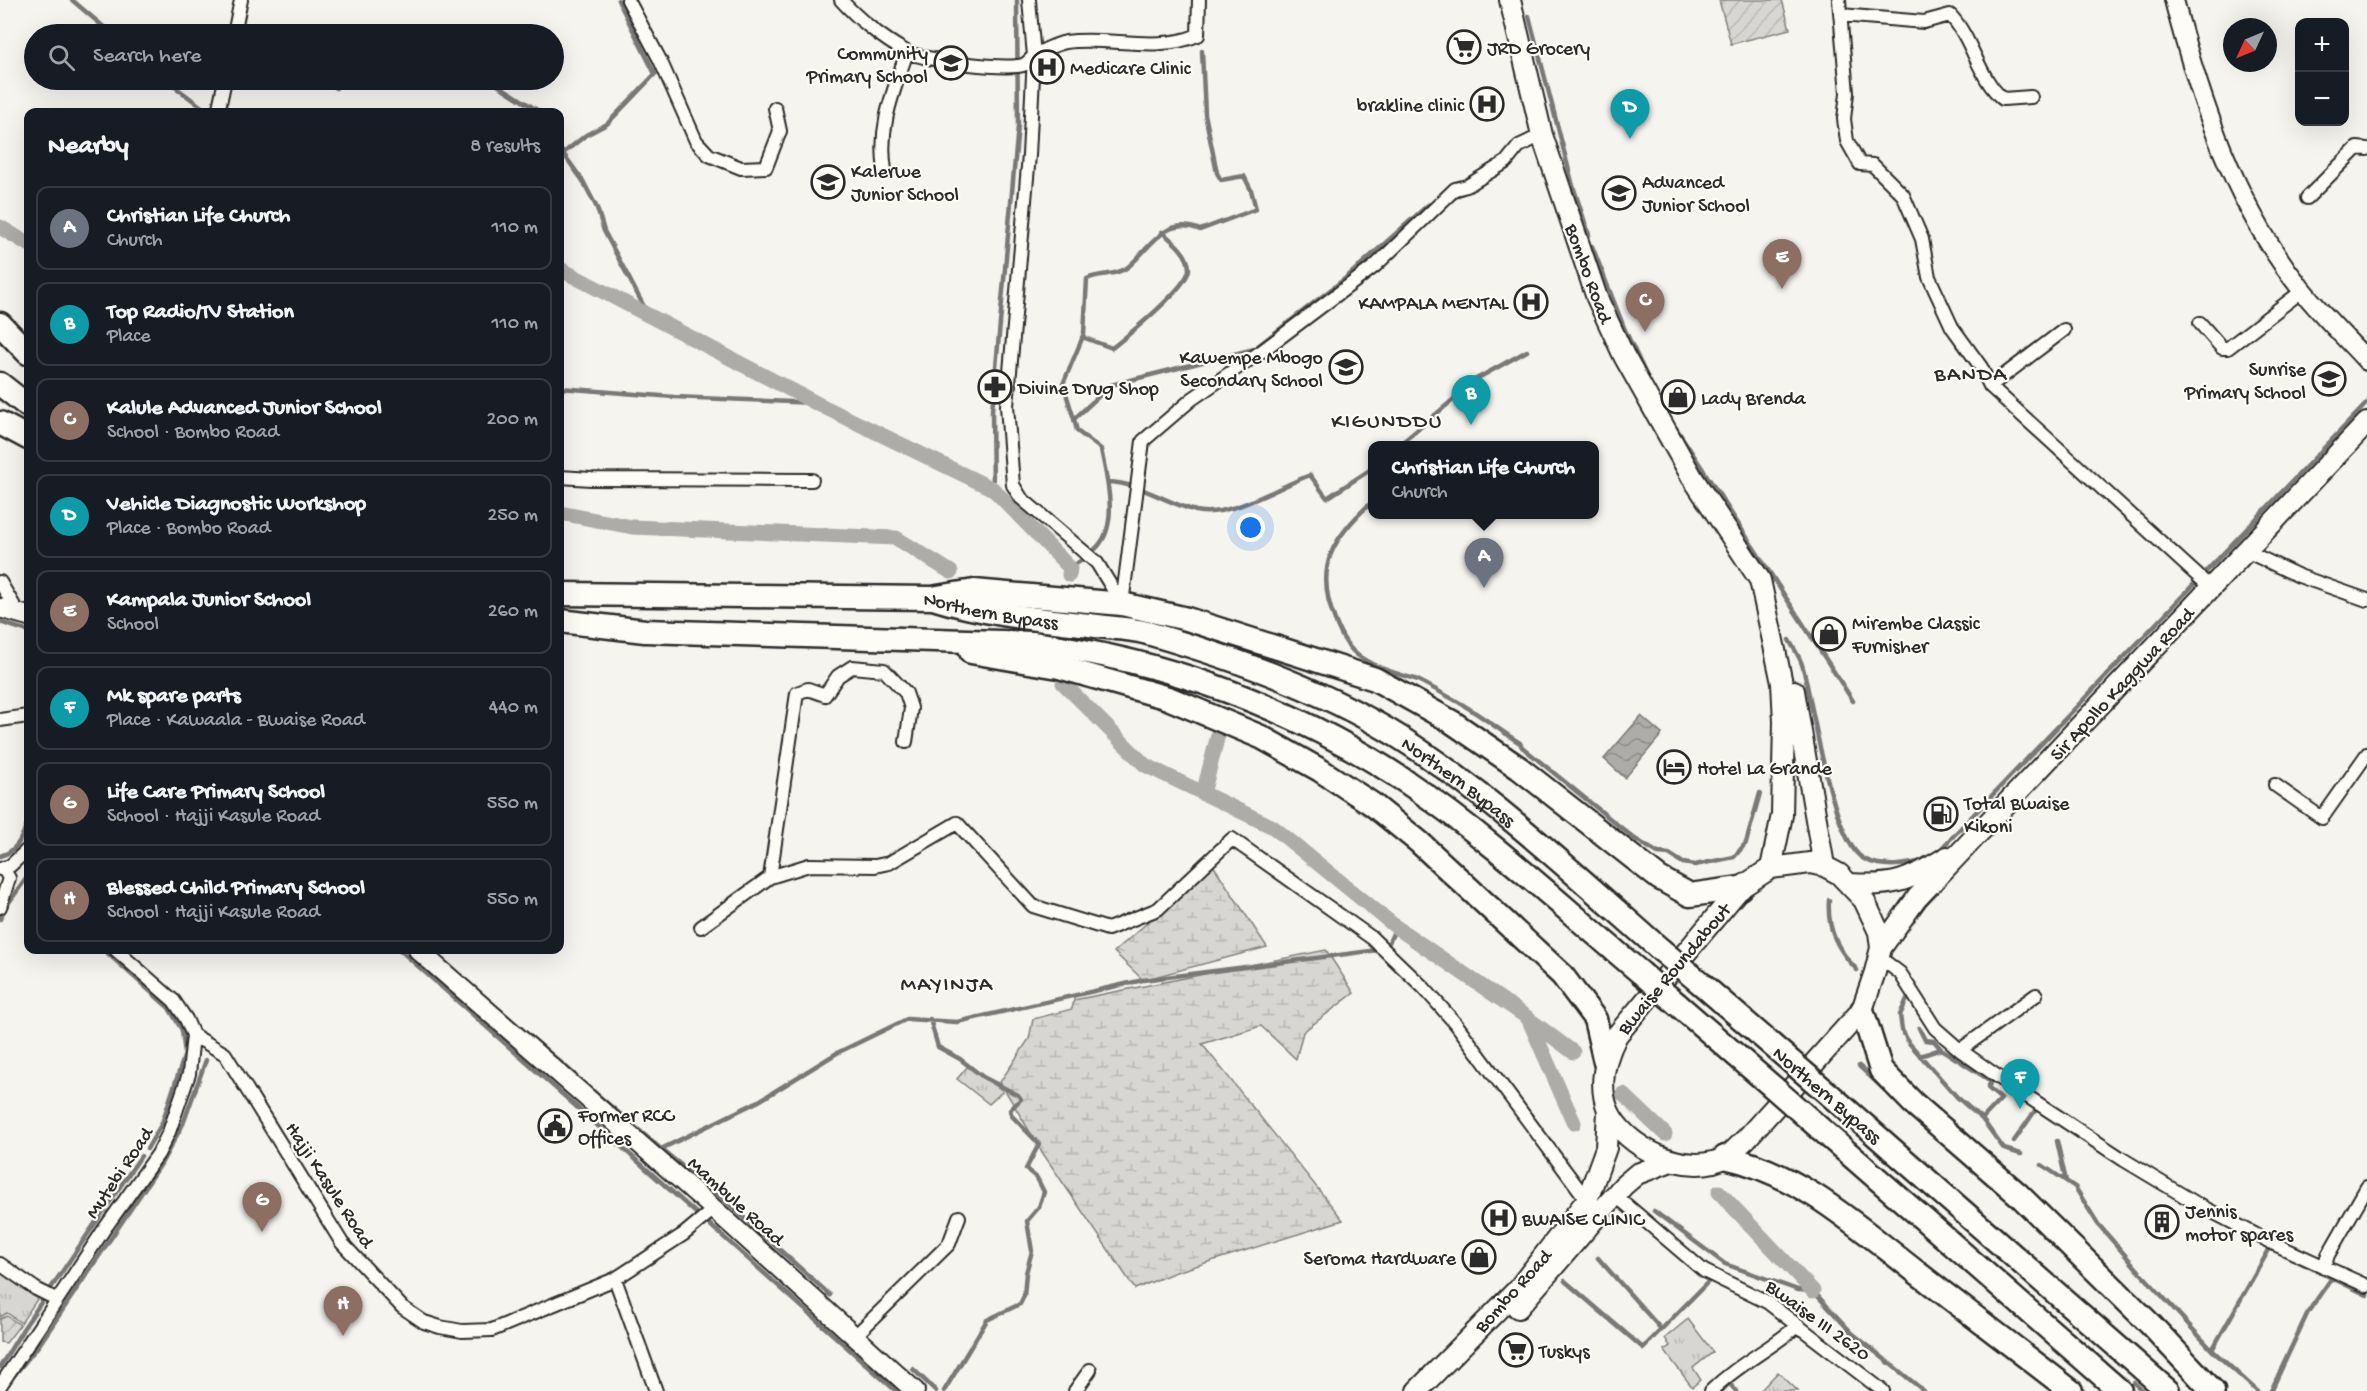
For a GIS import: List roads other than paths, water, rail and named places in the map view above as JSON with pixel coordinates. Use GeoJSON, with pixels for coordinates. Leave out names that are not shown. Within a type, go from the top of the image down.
{"type":"FeatureCollection","features":[{"type":"Feature","properties":{"kind":"highway"},"geometry":{"type":"LineString","coordinates":[[0,324],[24,349]]}},
{"type":"Feature","properties":{"kind":"highway"},"geometry":{"type":"LineString","coordinates":[[0,342],[24,363]]}},
{"type":"Feature","properties":{"kind":"highway"},"geometry":{"type":"LineString","coordinates":[[0,384],[24,403]]}},
{"type":"Feature","properties":{"kind":"highway"},"geometry":{"type":"LineString","coordinates":[[0,423],[24,436]]}},
{"type":"Feature","properties":{"kind":"highway"},"geometry":{"type":"LineString","coordinates":[[933,598],[974,591],[1122,604],[1187,618],[1375,679],[1452,722],[1519,768],[1659,878],[1690,895],[1740,888]]}},
{"type":"Feature","properties":{"kind":"highway","name":"Northern Bypass"},"geometry":{"type":"LineString","coordinates":[[564,594],[933,598],[969,609],[1148,633],[1205,651],[1308,691],[1412,745],[1554,856],[2168,1391]]}},
{"type":"Feature","properties":{"kind":"highway","name":"Northern Bypass"},"geometry":{"type":"LineString","coordinates":[[564,621],[645,631],[1005,641],[1074,648],[1131,661],[1260,702],[1309,725],[1408,783],[1479,836],[1677,1004],[2120,1391]]}},
{"type":"Feature","properties":{"kind":"highway"},"geometry":{"type":"LineString","coordinates":[[925,640],[966,651],[1059,667],[1168,698],[1261,737],[1320,770],[1372,804],[1419,842],[1562,975],[1595,1020],[1605,1062]]}},
{"type":"Feature","properties":{"kind":"highway"},"geometry":{"type":"LineString","coordinates":[[1862,1010],[1881,1070],[1913,1102],[2019,1195],[2151,1325],[2213,1391]]}},
{"type":"Feature","properties":{"kind":"highway"},"geometry":{"type":"LineString","coordinates":[[1725,1157],[1761,1166],[1801,1186],[1844,1216],[2071,1391]]}},
{"type":"Feature","properties":{"kind":"main road","name":"Bombo Road"},"geometry":{"type":"LineString","coordinates":[[1510,0],[1542,135],[1597,298],[1616,342],[1692,477],[1760,580],[1782,683],[1785,772],[1782,815],[1771,868]]}},
{"type":"Feature","properties":{"kind":"main road","name":"Sir Apollo Kaggwa Road"},"geometry":{"type":"LineString","coordinates":[[1880,952],[1917,898],[2244,550],[2367,423]]}},
{"type":"Feature","properties":{"kind":"main road","name":"Bombo Road"},"geometry":{"type":"LineString","coordinates":[[1769,619],[1778,632],[1790,663],[1824,866]]}},
{"type":"Feature","properties":{"kind":"main road"},"geometry":{"type":"LineString","coordinates":[[1851,884],[1884,886],[1915,877],[1969,843]]}},
{"type":"Feature","properties":{"kind":"main road","name":"Bwaise Roundabout"},"geometry":{"type":"LineString","coordinates":[[1608,1111],[1604,1085],[1605,1062],[1617,1035],[1740,888],[1771,868],[1810,863],[1824,866]]}},
{"type":"Feature","properties":{"kind":"main road"},"geometry":{"type":"LineString","coordinates":[[1608,1111],[1623,1131],[1636,1143],[1671,1161],[1699,1162],[1725,1157],[1746,1138],[1862,1010],[1880,952],[1879,932],[1873,916],[1851,884],[1824,866]]}},
{"type":"Feature","properties":{"kind":"main road","name":"Bombo Road"},"geometry":{"type":"LineString","coordinates":[[1417,1391],[1518,1289],[1587,1200],[1606,1148],[1608,1111]]}},
{"type":"Feature","properties":{"kind":"main road","name":"Bombo Road"},"geometry":{"type":"LineString","coordinates":[[1434,1391],[1524,1302],[1615,1195],[1637,1174],[1671,1161]]}},
{"type":"Feature","properties":{"kind":"street"},"geometry":{"type":"LineString","coordinates":[[236,24],[242,0]]}},
{"type":"Feature","properties":{"kind":"street"},"geometry":{"type":"LineString","coordinates":[[628,0],[660,60],[696,141],[709,155],[741,168],[766,167],[780,131],[776,108]]}},
{"type":"Feature","properties":{"kind":"street"},"geometry":{"type":"LineString","coordinates":[[841,0],[852,13],[907,52],[985,65],[1025,62],[1065,42],[1142,45],[1189,39],[1198,35],[1199,0]]}},
{"type":"Feature","properties":{"kind":"street"},"geometry":{"type":"LineString","coordinates":[[1029,0],[1025,62],[1029,156],[1007,406],[1013,485],[1021,498],[1097,563],[1122,604]]}},
{"type":"Feature","properties":{"kind":"street"},"geometry":{"type":"LineString","coordinates":[[1839,0],[1847,93],[1844,119],[1847,141],[1860,164],[1873,165],[1903,195],[1922,239],[1929,277],[1952,327],[1981,368],[1990,386],[2210,587]]}},
{"type":"Feature","properties":{"kind":"street"},"geometry":{"type":"LineString","coordinates":[[2174,0],[2200,93],[2235,178],[2252,211],[2302,291],[2367,361]]}},
{"type":"Feature","properties":{"kind":"street"},"geometry":{"type":"LineString","coordinates":[[1841,15],[1924,22],[1950,15],[1958,25],[1994,91],[2003,99],[2031,97]]}},
{"type":"Feature","properties":{"kind":"street"},"geometry":{"type":"LineString","coordinates":[[885,170],[881,145],[890,99],[907,52]]}},
{"type":"Feature","properties":{"kind":"street"},"geometry":{"type":"LineString","coordinates":[[219,108],[223,90]]}},
{"type":"Feature","properties":{"kind":"street"},"geometry":{"type":"LineString","coordinates":[[1122,604],[1143,441],[1192,399],[1262,351],[1375,266],[1455,189],[1467,186],[1506,162],[1519,146],[1542,135]]}},
{"type":"Feature","properties":{"kind":"street"},"geometry":{"type":"LineString","coordinates":[[2307,198],[2357,148],[2367,149]]}},
{"type":"Feature","properties":{"kind":"street"},"geometry":{"type":"LineString","coordinates":[[2200,323],[2222,348],[2228,348],[2302,291]]}},
{"type":"Feature","properties":{"kind":"street"},"geometry":{"type":"LineString","coordinates":[[1990,386],[2064,330]]}},
{"type":"Feature","properties":{"kind":"street"},"geometry":{"type":"LineString","coordinates":[[564,477],[812,480]]}},
{"type":"Feature","properties":{"kind":"street"},"geometry":{"type":"LineString","coordinates":[[2244,550],[2299,576],[2367,600]]}},
{"type":"Feature","properties":{"kind":"street"},"geometry":{"type":"LineString","coordinates":[[0,582],[15,611]]}},
{"type":"Feature","properties":{"kind":"street"},"geometry":{"type":"LineString","coordinates":[[770,877],[777,847],[797,693],[808,689],[825,694],[838,676],[852,667],[884,670],[906,693],[911,708],[906,742]]}},
{"type":"Feature","properties":{"kind":"street"},"geometry":{"type":"LineString","coordinates":[[0,720],[24,717]]}},
{"type":"Feature","properties":{"kind":"street"},"geometry":{"type":"LineString","coordinates":[[2275,785],[2322,818],[2367,754]]}},
{"type":"Feature","properties":{"kind":"street"},"geometry":{"type":"LineString","coordinates":[[701,927],[753,887],[770,877],[808,865],[875,866],[889,863],[957,823],[1033,906],[1108,929],[1158,909],[1232,838],[1372,938],[1424,988],[1456,1024],[1587,1200]]}},
{"type":"Feature","properties":{"kind":"street"},"geometry":{"type":"LineString","coordinates":[[0,907],[9,878],[1,869],[10,866],[24,853]]}},
{"type":"Feature","properties":{"kind":"street"},"geometry":{"type":"LineString","coordinates":[[1880,952],[1900,973],[1912,996],[1935,1028],[1960,1050],[2161,1183],[2259,1237],[2367,1286]]}},
{"type":"Feature","properties":{"kind":"street"},"geometry":{"type":"LineString","coordinates":[[121,954],[174,1001],[193,1035]]}},
{"type":"Feature","properties":{"kind":"street","name":"Mambule Road"},"geometry":{"type":"LineString","coordinates":[[423,954],[714,1209],[915,1391]]}},
{"type":"Feature","properties":{"kind":"street"},"geometry":{"type":"LineString","coordinates":[[1960,1050],[2037,995]]}},
{"type":"Feature","properties":{"kind":"street","name":"Hajji Kasule Road"},"geometry":{"type":"LineString","coordinates":[[193,1035],[225,1054],[342,1243],[402,1307],[424,1322],[462,1330],[492,1330],[615,1279],[684,1234],[714,1209]]}},
{"type":"Feature","properties":{"kind":"street","name":"Mutebi Road"},"geometry":{"type":"LineString","coordinates":[[0,1386],[56,1299],[158,1155],[169,1132],[189,1074],[193,1035]]}},
{"type":"Feature","properties":{"kind":"street"},"geometry":{"type":"LineString","coordinates":[[2324,1267],[2333,1246],[2367,1187]]}},
{"type":"Feature","properties":{"kind":"street","name":"Bwaise III 2620"},"geometry":{"type":"LineString","coordinates":[[1615,1195],[1704,1271],[1767,1302],[1883,1391]]}},
{"type":"Feature","properties":{"kind":"street"},"geometry":{"type":"LineString","coordinates":[[854,1337],[950,1244],[959,1217]]}},
{"type":"Feature","properties":{"kind":"street"},"geometry":{"type":"LineString","coordinates":[[0,1264],[36,1289],[56,1299]]}},
{"type":"Feature","properties":{"kind":"street"},"geometry":{"type":"LineString","coordinates":[[615,1279],[656,1391]]}},
{"type":"Feature","properties":{"kind":"street"},"geometry":{"type":"LineString","coordinates":[[1711,1391],[1731,1371],[1766,1352],[1797,1326]]}},
{"type":"Feature","properties":{"kind":"street"},"geometry":{"type":"LineString","coordinates":[[1075,1391],[1090,1370]]}},
{"type":"Feature","properties":{"kind":"water"},"geometry":{"type":"Polygon","coordinates":[[[1641,716],[1662,734],[1625,778],[1604,759],[1641,716]]]}},
{"type":"Feature","properties":{"kind":"waterway"},"geometry":{"type":"LineString","coordinates":[[72,0],[100,24]]}},
{"type":"Feature","properties":{"kind":"waterway"},"geometry":{"type":"LineString","coordinates":[[564,153],[586,135],[607,124],[655,74],[618,0]]}},
{"type":"Feature","properties":{"kind":"waterway"},"geometry":{"type":"LineString","coordinates":[[993,489],[992,411],[1018,126],[1017,0]]}},
{"type":"Feature","properties":{"kind":"waterway"},"geometry":{"type":"LineString","coordinates":[[1529,16],[1573,186],[1589,235]]}},
{"type":"Feature","properties":{"kind":"waterway"},"geometry":{"type":"LineString","coordinates":[[1074,419],[1063,384],[1084,334],[1087,279],[1128,267],[1167,230],[1177,227],[1200,230],[1256,209],[1244,176],[1221,180],[1217,173],[1205,114],[1202,51]]}},
{"type":"Feature","properties":{"kind":"waterway"},"geometry":{"type":"LineString","coordinates":[[179,90],[203,108]]}},
{"type":"Feature","properties":{"kind":"waterway"},"geometry":{"type":"LineString","coordinates":[[506,90],[534,108]]}},
{"type":"Feature","properties":{"kind":"waterway"},"geometry":{"type":"LineString","coordinates":[[564,155],[583,181],[597,208],[604,231],[649,316]]}},
{"type":"Feature","properties":{"kind":"waterway"},"geometry":{"type":"LineString","coordinates":[[1450,200],[1466,191]]}},
{"type":"Feature","properties":{"kind":"waterway"},"geometry":{"type":"LineString","coordinates":[[1070,568],[1099,545],[1105,535],[1110,511],[1101,449],[1077,431],[1074,419],[1111,385],[1254,349],[1347,277],[1428,205],[1436,203]]}},
{"type":"Feature","properties":{"kind":"waterway"},"geometry":{"type":"LineString","coordinates":[[0,227],[24,242]]}},
{"type":"Feature","properties":{"kind":"waterway"},"geometry":{"type":"LineString","coordinates":[[0,230],[4,229]]}},
{"type":"Feature","properties":{"kind":"waterway"},"geometry":{"type":"LineString","coordinates":[[1082,337],[1112,348],[1179,287],[1186,277],[1189,269],[1188,263],[1180,248],[1162,232]]}},
{"type":"Feature","properties":{"kind":"waterway"},"geometry":{"type":"LineString","coordinates":[[1592,246],[1625,330],[1648,379]]}},
{"type":"Feature","properties":{"kind":"waterway"},"geometry":{"type":"LineString","coordinates":[[564,271],[816,403],[993,489],[1070,568],[1069,575]]}},
{"type":"Feature","properties":{"kind":"waterway"},"geometry":{"type":"LineString","coordinates":[[1404,441],[1460,394],[1460,388],[1527,351]]}},
{"type":"Feature","properties":{"kind":"waterway"},"geometry":{"type":"LineString","coordinates":[[564,388],[674,397],[816,403]]}},
{"type":"Feature","properties":{"kind":"waterway"},"geometry":{"type":"LineString","coordinates":[[1936,854],[2367,403]]}},
{"type":"Feature","properties":{"kind":"waterway"},"geometry":{"type":"LineString","coordinates":[[1676,428],[1853,701]]}},
{"type":"Feature","properties":{"kind":"waterway"},"geometry":{"type":"LineString","coordinates":[[1108,482],[1131,486],[1196,511],[1209,512],[1239,506],[1310,475],[1327,498],[1368,471]]}},
{"type":"Feature","properties":{"kind":"waterway"},"geometry":{"type":"LineString","coordinates":[[1368,506],[1348,527],[1331,553],[1326,584],[1339,630],[1344,640],[1360,657],[1380,668],[1420,681],[1460,703],[1520,743],[1635,839],[1658,853],[1669,854],[1683,863],[1695,865],[1734,857],[1746,843],[1760,793]]}},
{"type":"Feature","properties":{"kind":"waterway"},"geometry":{"type":"LineString","coordinates":[[564,514],[632,527],[896,538],[951,572]]}},
{"type":"Feature","properties":{"kind":"waterway"},"geometry":{"type":"LineString","coordinates":[[0,622],[24,630]]}},
{"type":"Feature","properties":{"kind":"waterway"},"geometry":{"type":"LineString","coordinates":[[1789,640],[1802,664],[1833,801],[1842,827],[1853,848],[1864,859],[1879,864],[1903,865],[1927,860]]}},
{"type":"Feature","properties":{"kind":"waterway"},"geometry":{"type":"LineString","coordinates":[[1063,683],[1145,765],[1273,827],[1396,927],[1528,1018],[1574,1123]]}},
{"type":"Feature","properties":{"kind":"waterway"},"geometry":{"type":"LineString","coordinates":[[1203,794],[1219,731]]}},
{"type":"Feature","properties":{"kind":"waterway"},"geometry":{"type":"LineString","coordinates":[[0,856],[15,847],[24,831]]}},
{"type":"Feature","properties":{"kind":"waterway"},"geometry":{"type":"LineString","coordinates":[[0,919],[24,882]]}},
{"type":"Feature","properties":{"kind":"waterway"},"geometry":{"type":"LineString","coordinates":[[1829,900],[1830,921],[1835,938],[1839,947],[1857,970]]}},
{"type":"Feature","properties":{"kind":"waterway"},"geometry":{"type":"LineString","coordinates":[[593,1091],[661,1149],[759,1101],[837,1053],[907,1019],[957,1022],[1143,980],[1386,949],[1396,927]]}},
{"type":"Feature","properties":{"kind":"waterway"},"geometry":{"type":"LineString","coordinates":[[108,954],[169,1008],[182,1030],[185,1054],[162,1123],[147,1149]]}},
{"type":"Feature","properties":{"kind":"waterway"},"geometry":{"type":"LineString","coordinates":[[404,954],[697,1214]]}},
{"type":"Feature","properties":{"kind":"waterway"},"geometry":{"type":"LineString","coordinates":[[481,994],[574,1074]]}},
{"type":"Feature","properties":{"kind":"waterway"},"geometry":{"type":"LineString","coordinates":[[1907,999],[1900,1015],[1902,1030],[1909,1043],[1957,1097],[1982,1119],[2004,1149],[2021,1154]]}},
{"type":"Feature","properties":{"kind":"waterway"},"geometry":{"type":"LineString","coordinates":[[930,1019],[938,1047],[1021,1099],[1010,1110],[1012,1116],[1039,1144],[1026,1169],[1037,1178],[1044,1192],[1039,1207],[1027,1221],[1032,1251],[1026,1273],[1024,1296],[1020,1304],[987,1320],[944,1391]]}},
{"type":"Feature","properties":{"kind":"waterway"},"geometry":{"type":"LineString","coordinates":[[1530,1020],[1573,1052]]}},
{"type":"Feature","properties":{"kind":"waterway"},"geometry":{"type":"LineString","coordinates":[[1919,1028],[1925,1040],[1934,1041],[1941,1049]]}},
{"type":"Feature","properties":{"kind":"waterway"},"geometry":{"type":"LineString","coordinates":[[1920,1056],[1941,1049],[1991,1081],[1988,1088],[2001,1099],[1982,1119]]}},
{"type":"Feature","properties":{"kind":"waterway"},"geometry":{"type":"LineString","coordinates":[[11,1379],[39,1345],[161,1164],[183,1124],[206,1060]]}},
{"type":"Feature","properties":{"kind":"waterway"},"geometry":{"type":"LineString","coordinates":[[1859,1066],[1888,1093]]}},
{"type":"Feature","properties":{"kind":"waterway"},"geometry":{"type":"LineString","coordinates":[[1623,1094],[1665,1134]]}},
{"type":"Feature","properties":{"kind":"waterway"},"geometry":{"type":"LineString","coordinates":[[2014,1141],[2037,1108]]}},
{"type":"Feature","properties":{"kind":"waterway"},"geometry":{"type":"LineString","coordinates":[[2057,1141],[2066,1181]]}},
{"type":"Feature","properties":{"kind":"waterway"},"geometry":{"type":"LineString","coordinates":[[661,1149],[722,1198],[830,1295]]}},
{"type":"Feature","properties":{"kind":"waterway"},"geometry":{"type":"LineString","coordinates":[[0,1367],[23,1329],[141,1156]]}},
{"type":"Feature","properties":{"kind":"waterway"},"geometry":{"type":"LineString","coordinates":[[2042,1165],[2075,1187],[2098,1224],[2139,1271],[2212,1350],[2257,1391]]}},
{"type":"Feature","properties":{"kind":"waterway"},"geometry":{"type":"LineString","coordinates":[[1719,1192],[1813,1291]]}},
{"type":"Feature","properties":{"kind":"waterway"},"geometry":{"type":"LineString","coordinates":[[1654,1211],[1725,1264],[1798,1290],[1813,1291],[1852,1333],[1924,1391]]}},
{"type":"Feature","properties":{"kind":"waterway"},"geometry":{"type":"LineString","coordinates":[[708,1223],[896,1391]]}},
{"type":"Feature","properties":{"kind":"waterway"},"geometry":{"type":"LineString","coordinates":[[2212,1350],[2270,1248],[2367,1295]]}},
{"type":"Feature","properties":{"kind":"waterway"},"geometry":{"type":"LineString","coordinates":[[1598,1258],[1661,1329]]}},
{"type":"Feature","properties":{"kind":"waterway"},"geometry":{"type":"LineString","coordinates":[[2271,1391],[2308,1312],[2331,1279]]}},
{"type":"Feature","properties":{"kind":"waterway"},"geometry":{"type":"LineString","coordinates":[[1565,1281],[1643,1348],[1708,1282]]}},
{"type":"Feature","properties":{"kind":"waterway"},"geometry":{"type":"LineString","coordinates":[[913,1369],[936,1391]]}},
{"type":"Feature","properties":{"kind":"waterway"},"geometry":{"type":"LineString","coordinates":[[1722,1391],[1729,1383],[1736,1391]]}},
{"type":"Feature","properties":{"kind":"waterway"},"geometry":{"type":"LineString","coordinates":[[2134,1383],[2143,1391]]}},
{"type":"Feature","properties":{"kind":"place","name":"JRD Grocery"},"geometry":{"type":"Point","coordinates":[1464,47]}},
{"type":"Feature","properties":{"kind":"place","name":"Community Primary School"},"geometry":{"type":"Point","coordinates":[951,63]}},
{"type":"Feature","properties":{"kind":"place","name":"Medicare Clinic"},"geometry":{"type":"Point","coordinates":[1047,67]}},
{"type":"Feature","properties":{"kind":"place","name":"brakline clinic"},"geometry":{"type":"Point","coordinates":[1487,104]}},
{"type":"Feature","properties":{"kind":"place","name":"Vehicle Diagnostic Workshop"},"geometry":{"type":"Point","coordinates":[1630,139]}},
{"type":"Feature","properties":{"kind":"place","name":"Kalerwe Junior School"},"geometry":{"type":"Point","coordinates":[828,182]}},
{"type":"Feature","properties":{"kind":"place","name":"Advanced Junior School"},"geometry":{"type":"Point","coordinates":[1619,193]}},
{"type":"Feature","properties":{"kind":"place","name":"Kampala Junior School"},"geometry":{"type":"Point","coordinates":[1782,289]}},
{"type":"Feature","properties":{"kind":"place","name":"KAMPALA MENTAL"},"geometry":{"type":"Point","coordinates":[1531,302]}},
{"type":"Feature","properties":{"kind":"place","name":"Kalule Advanced Junior School"},"geometry":{"type":"Point","coordinates":[1645,332]}},
{"type":"Feature","properties":{"kind":"place","name":"Kawempe Mbogo Secondary School"},"geometry":{"type":"Point","coordinates":[1346,367]}},
{"type":"Feature","properties":{"kind":"place","name":"Sunrise Primary School"},"geometry":{"type":"Point","coordinates":[2329,379]}},
{"type":"Feature","properties":{"kind":"place","name":"Divine Drug Shop"},"geometry":{"type":"Point","coordinates":[995,387]}},
{"type":"Feature","properties":{"kind":"place","name":"Lady Brenda"},"geometry":{"type":"Point","coordinates":[1678,397]}},
{"type":"Feature","properties":{"kind":"place","name":"Top Radio/TV Station"},"geometry":{"type":"Point","coordinates":[1471,425]}},
{"type":"Feature","properties":{"kind":"place","name":"Christian Life Church"},"geometry":{"type":"Point","coordinates":[1484,588]}},
{"type":"Feature","properties":{"kind":"place","name":"Mirembe Classic Furnisher"},"geometry":{"type":"Point","coordinates":[1829,634]}},
{"type":"Feature","properties":{"kind":"place","name":"Hotel La Grande"},"geometry":{"type":"Point","coordinates":[1674,767]}},
{"type":"Feature","properties":{"kind":"place","name":"Total Bwaise Kikoni"},"geometry":{"type":"Point","coordinates":[1941,814]}},
{"type":"Feature","properties":{"kind":"place","name":"Mk spare parts"},"geometry":{"type":"Point","coordinates":[2020,1109]}},
{"type":"Feature","properties":{"kind":"place","name":"Former RCC Offices"},"geometry":{"type":"Point","coordinates":[555,1126]}},
{"type":"Feature","properties":{"kind":"place","name":"BWAISE CLINIC"},"geometry":{"type":"Point","coordinates":[1499,1218]}},
{"type":"Feature","properties":{"kind":"place","name":"Jennis motor spares"},"geometry":{"type":"Point","coordinates":[2162,1222]}},
{"type":"Feature","properties":{"kind":"place","name":"Life Care Primary School"},"geometry":{"type":"Point","coordinates":[262,1232]}},
{"type":"Feature","properties":{"kind":"place","name":"Seroma Hardware"},"geometry":{"type":"Point","coordinates":[1479,1257]}},
{"type":"Feature","properties":{"kind":"place","name":"Blessed Child Primary School"},"geometry":{"type":"Point","coordinates":[343,1336]}},
{"type":"Feature","properties":{"kind":"place","name":"Tuskys"},"geometry":{"type":"Point","coordinates":[1516,1350]}},
{"type":"Feature","properties":{"kind":"district","name":"BANDA"},"geometry":{"type":"Point","coordinates":[1971,372]}},
{"type":"Feature","properties":{"kind":"district","name":"KIGUNDDU"},"geometry":{"type":"Point","coordinates":[1387,419]}},
{"type":"Feature","properties":{"kind":"district","name":"MAYINJA"},"geometry":{"type":"Point","coordinates":[947,982]}}]}
